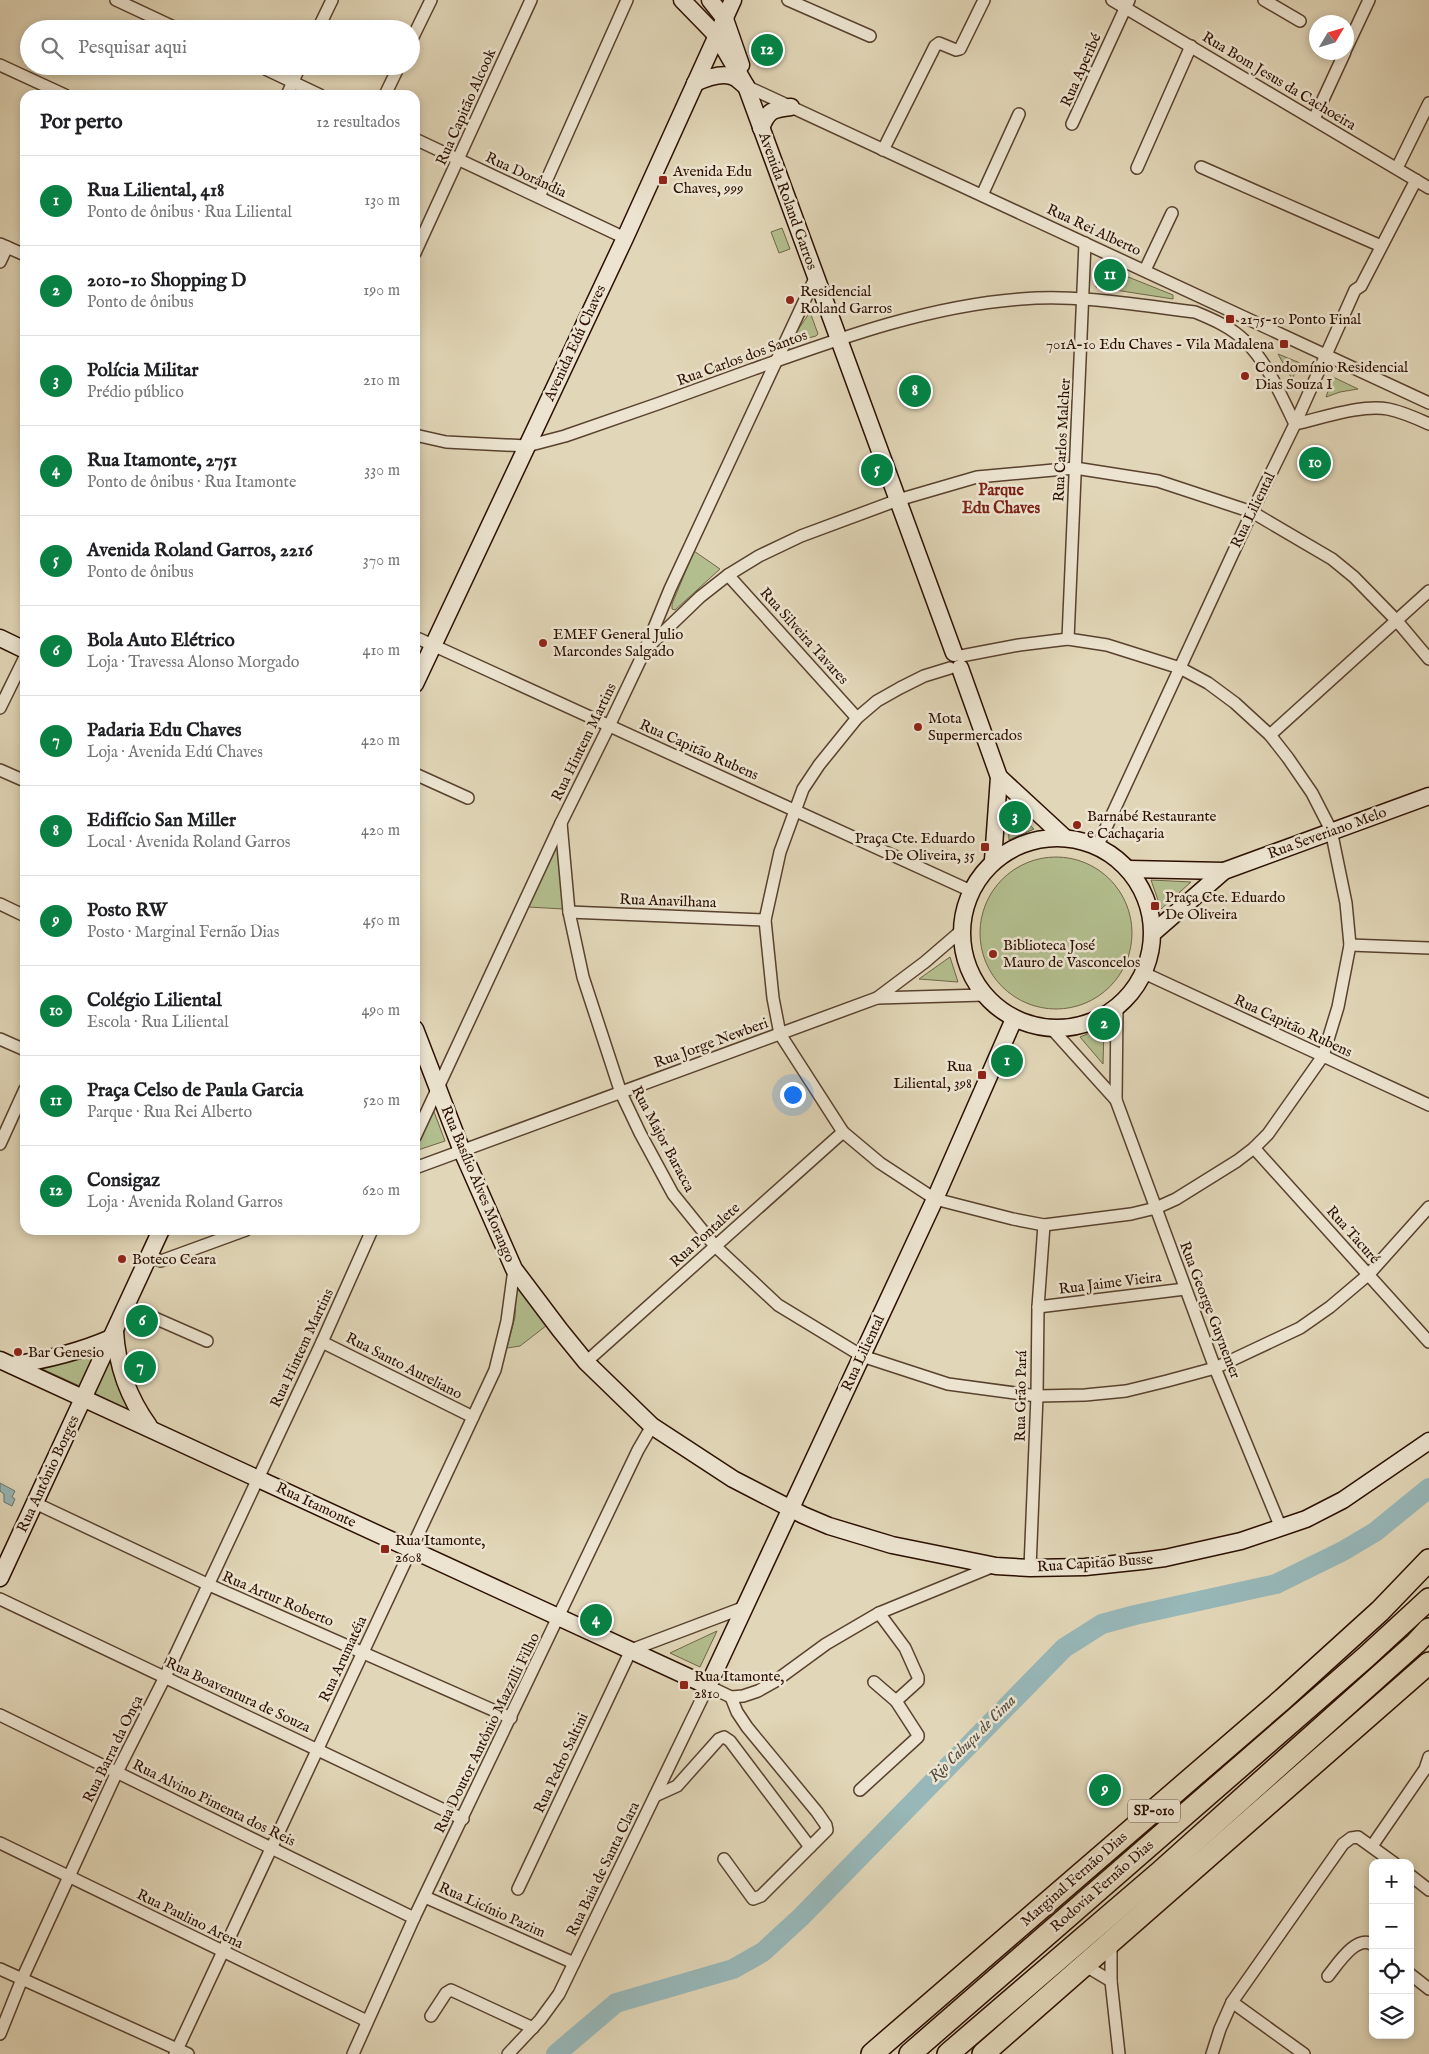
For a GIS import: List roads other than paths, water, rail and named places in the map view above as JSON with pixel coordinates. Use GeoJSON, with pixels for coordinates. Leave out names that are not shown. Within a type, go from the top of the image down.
{"type":"FeatureCollection","features":[{"type":"Feature","properties":{"kind":"highway","name":"Marginal Fernão Dias"},"geometry":{"type":"LineString","coordinates":[[872,2054],[1283,1699],[1380,1610],[1429,1560]]}},
{"type":"Feature","properties":{"kind":"highway","name":"Rodovia Fernão Dias"},"geometry":{"type":"LineString","coordinates":[[910,2054],[1366,1657],[1429,1599]]}},
{"type":"Feature","properties":{"kind":"highway","name":"Rodovia Fernão Dias"},"geometry":{"type":"LineString","coordinates":[[948,2054],[1160,1872],[1416,1643],[1429,1629]]}},
{"type":"Feature","properties":{"kind":"highway"},"geometry":{"type":"LineString","coordinates":[[983,2054],[1429,1663]]}},
{"type":"Feature","properties":{"kind":"street"},"geometry":{"type":"LineString","coordinates":[[116,0],[159,20]]}},
{"type":"Feature","properties":{"kind":"street"},"geometry":{"type":"LineString","coordinates":[[420,23],[431,0]]}},
{"type":"Feature","properties":{"kind":"street","name":"Rua Capitão Alcook"},"geometry":{"type":"LineString","coordinates":[[420,242],[531,0]]}},
{"type":"Feature","properties":{"kind":"street"},"geometry":{"type":"LineString","coordinates":[[539,197],[628,0]]}},
{"type":"Feature","properties":{"kind":"street","name":"Avenida Roland Garros"},"geometry":{"type":"LineString","coordinates":[[682,0],[717,36],[746,86]]}},
{"type":"Feature","properties":{"kind":"street","name":"Avenida Roland Garros"},"geometry":{"type":"LineString","coordinates":[[710,0],[725,19],[732,37],[746,86],[761,128],[898,500],[955,662],[999,777]]}},
{"type":"Feature","properties":{"kind":"street","name":"Avenida Edú Chaves"},"geometry":{"type":"LineString","coordinates":[[420,673],[733,0]]}},
{"type":"Feature","properties":{"kind":"street"},"geometry":{"type":"LineString","coordinates":[[788,0],[870,36]]}},
{"type":"Feature","properties":{"kind":"street"},"geometry":{"type":"LineString","coordinates":[[883,150],[935,46],[942,44],[958,50],[962,46],[984,0]]}},
{"type":"Feature","properties":{"kind":"street","name":"Rua Bom Jesus da Cachoeira"},"geometry":{"type":"LineString","coordinates":[[1112,0],[1127,4],[1191,46],[1429,188]]}},
{"type":"Feature","properties":{"kind":"street"},"geometry":{"type":"LineString","coordinates":[[1264,0],[1300,21]]}},
{"type":"Feature","properties":{"kind":"street"},"geometry":{"type":"LineString","coordinates":[[1354,33],[1369,0]]}},
{"type":"Feature","properties":{"kind":"street"},"geometry":{"type":"LineString","coordinates":[[321,20],[327,2]]}},
{"type":"Feature","properties":{"kind":"street","name":"Rua Aperibé"},"geometry":{"type":"LineString","coordinates":[[1072,124],[1127,4]]}},
{"type":"Feature","properties":{"kind":"street"},"geometry":{"type":"LineString","coordinates":[[1137,168],[1191,46]]}},
{"type":"Feature","properties":{"kind":"street"},"geometry":{"type":"LineString","coordinates":[[1314,119],[1342,60]]}},
{"type":"Feature","properties":{"kind":"street"},"geometry":{"type":"LineString","coordinates":[[0,65],[20,74]]}},
{"type":"Feature","properties":{"kind":"street"},"geometry":{"type":"LineString","coordinates":[[22,75],[54,90]]}},
{"type":"Feature","properties":{"kind":"street"},"geometry":{"type":"LineString","coordinates":[[278,75],[310,90]]}},
{"type":"Feature","properties":{"kind":"street"},"geometry":{"type":"LineString","coordinates":[[289,90],[296,75]]}},
{"type":"Feature","properties":{"kind":"street"},"geometry":{"type":"LineString","coordinates":[[387,90],[395,75]]}},
{"type":"Feature","properties":{"kind":"street"},"geometry":{"type":"LineString","coordinates":[[695,83],[705,79],[727,76],[736,78],[746,86]]}},
{"type":"Feature","properties":{"kind":"street","name":"Rua Rei Alberto"},"geometry":{"type":"LineString","coordinates":[[746,86],[1429,403]]}},
{"type":"Feature","properties":{"kind":"street"},"geometry":{"type":"LineString","coordinates":[[1397,168],[1429,105]]}},
{"type":"Feature","properties":{"kind":"street"},"geometry":{"type":"LineString","coordinates":[[761,128],[770,112],[791,107]]}},
{"type":"Feature","properties":{"kind":"street"},"geometry":{"type":"LineString","coordinates":[[982,195],[1019,114]]}},
{"type":"Feature","properties":{"kind":"street","name":"Rua Dorândia"},"geometry":{"type":"LineString","coordinates":[[420,142],[624,238]]}},
{"type":"Feature","properties":{"kind":"street"},"geometry":{"type":"LineString","coordinates":[[1201,167],[1381,246]]}},
{"type":"Feature","properties":{"kind":"street","name":"Rua Liliental"},"geometry":{"type":"LineString","coordinates":[[1098,845],[1252,512],[1295,424],[1355,290],[1362,286],[1416,180]]}},
{"type":"Feature","properties":{"kind":"street"},"geometry":{"type":"LineString","coordinates":[[1145,270],[1172,213]]}},
{"type":"Feature","properties":{"kind":"street","name":"Rua Carlos Malcher"},"geometry":{"type":"LineString","coordinates":[[1068,639],[1085,243]]}},
{"type":"Feature","properties":{"kind":"street"},"geometry":{"type":"LineString","coordinates":[[0,262],[3,245],[20,253]]}},
{"type":"Feature","properties":{"kind":"street","name":"Rua Hintem Martins"},"geometry":{"type":"LineString","coordinates":[[420,1127],[561,823],[609,726],[670,589],[816,276]]}},
{"type":"Feature","properties":{"kind":"street","name":"Rua Carlos dos Santos"},"geometry":{"type":"LineString","coordinates":[[420,435],[446,442],[527,446],[565,436],[839,338],[910,318],[967,306],[1021,299],[1083,298],[1194,312],[1219,323],[1237,334],[1254,351],[1269,373],[1295,424]]}},
{"type":"Feature","properties":{"kind":"street"},"geometry":{"type":"LineString","coordinates":[[1295,424],[1357,411],[1387,409],[1429,424]]}},
{"type":"Feature","properties":{"kind":"street"},"geometry":{"type":"LineString","coordinates":[[644,650],[700,597],[728,575],[759,556],[801,536],[898,500],[976,477],[1075,468],[1158,481],[1252,512],[1332,559],[1354,577],[1397,621],[1429,660]]}},
{"type":"Feature","properties":{"kind":"street","name":"Rua Silveira Tavares"},"geometry":{"type":"LineString","coordinates":[[728,575],[857,718]]}},
{"type":"Feature","properties":{"kind":"street"},"geometry":{"type":"LineString","coordinates":[[1270,735],[1429,591]]}},
{"type":"Feature","properties":{"kind":"street"},"geometry":{"type":"LineString","coordinates":[[0,638],[20,648]]}},
{"type":"Feature","properties":{"kind":"street"},"geometry":{"type":"LineString","coordinates":[[1068,639],[1116,647],[1180,668],[1208,683],[1235,703],[1270,735],[1312,793],[1331,830],[1346,903],[1350,945],[1338,1007],[1323,1056],[1268,1134],[1254,1148],[1237,1161],[1156,1208],[1131,1214],[1044,1225],[935,1199],[880,1163],[843,1132],[780,1034],[773,998],[765,920],[772,882],[794,809],[803,789],[819,765],[857,718],[877,702],[924,676],[955,662],[986,652],[1018,645],[1068,639]]}},
{"type":"Feature","properties":{"kind":"street","name":"Rua Capitão Rubens"},"geometry":{"type":"LineString","coordinates":[[420,640],[971,891]]}},
{"type":"Feature","properties":{"kind":"street"},"geometry":{"type":"LineString","coordinates":[[0,708],[20,667]]}},
{"type":"Feature","properties":{"kind":"street"},"geometry":{"type":"LineString","coordinates":[[0,770],[20,779]]}},
{"type":"Feature","properties":{"kind":"street"},"geometry":{"type":"LineString","coordinates":[[420,776],[468,798]]}},
{"type":"Feature","properties":{"kind":"street"},"geometry":{"type":"LineString","coordinates":[[999,777],[1064,837]]}},
{"type":"Feature","properties":{"kind":"street"},"geometry":{"type":"LineString","coordinates":[[993,860],[999,777]]}},
{"type":"Feature","properties":{"kind":"street","name":"Rua Severiano Melo"},"geometry":{"type":"LineString","coordinates":[[1224,870],[1429,796]]}},
{"type":"Feature","properties":{"kind":"street","name":"Rua Major Baracca"},"geometry":{"type":"LineString","coordinates":[[561,823],[569,912],[583,977],[621,1092],[640,1133],[673,1194],[715,1246],[778,1305],[862,1356],[948,1384],[1037,1396],[1126,1392],[1215,1368],[1300,1328],[1369,1274],[1429,1207]]}},
{"type":"Feature","properties":{"kind":"street"},"geometry":{"type":"LineString","coordinates":[[1064,837],[1080,839],[1098,845],[1116,857],[1129,869],[1147,899],[1152,916],[1153,933],[1144,973],[1129,996],[1117,1008],[1092,1022],[1076,1027],[1052,1029],[1014,1019],[984,995],[971,975],[963,954],[961,931],[964,909],[971,891],[993,860],[1014,847],[1036,840],[1064,837]]}},
{"type":"Feature","properties":{"kind":"street"},"geometry":{"type":"LineString","coordinates":[[1129,869],[1224,870]]}},
{"type":"Feature","properties":{"kind":"street"},"geometry":{"type":"LineString","coordinates":[[1153,933],[1224,870]]}},
{"type":"Feature","properties":{"kind":"street"},"geometry":{"type":"LineString","coordinates":[[0,904],[20,914]]}},
{"type":"Feature","properties":{"kind":"street","name":"Rua Anavilhana"},"geometry":{"type":"LineString","coordinates":[[569,912],[765,920]]}},
{"type":"Feature","properties":{"kind":"street"},"geometry":{"type":"LineString","coordinates":[[877,998],[925,962],[961,931]]}},
{"type":"Feature","properties":{"kind":"street"},"geometry":{"type":"LineString","coordinates":[[1350,945],[1429,948]]}},
{"type":"Feature","properties":{"kind":"street","name":"Rua Capitão Rubens"},"geometry":{"type":"LineString","coordinates":[[1144,973],[1429,1105]]}},
{"type":"Feature","properties":{"kind":"street"},"geometry":{"type":"LineString","coordinates":[[877,998],[984,995]]}},
{"type":"Feature","properties":{"kind":"street","name":"Rua Jorge Newberi"},"geometry":{"type":"LineString","coordinates":[[420,1166],[877,998]]}},
{"type":"Feature","properties":{"kind":"street"},"geometry":{"type":"LineString","coordinates":[[1116,1100],[1117,1008]]}},
{"type":"Feature","properties":{"kind":"street","name":"Rua Liliental"},"geometry":{"type":"LineString","coordinates":[[708,1686],[935,1199],[1014,1019]]}},
{"type":"Feature","properties":{"kind":"street"},"geometry":{"type":"LineString","coordinates":[[1052,1029],[1116,1100]]}},
{"type":"Feature","properties":{"kind":"street"},"geometry":{"type":"LineString","coordinates":[[0,1039],[20,1048]]}},
{"type":"Feature","properties":{"kind":"street","name":"Rua Basílio Alves Morango"},"geometry":{"type":"LineString","coordinates":[[420,1042],[462,1151],[514,1269],[586,1362],[652,1426],[733,1479],[790,1510],[829,1526],[892,1546],[996,1566]]}},
{"type":"Feature","properties":{"kind":"street"},"geometry":{"type":"LineString","coordinates":[[0,1144],[20,1100]]}},
{"type":"Feature","properties":{"kind":"street","name":"Rua George Guynemer"},"geometry":{"type":"LineString","coordinates":[[1116,1100],[1215,1368],[1281,1528]]}},
{"type":"Feature","properties":{"kind":"street","name":"Rua Pontalete"},"geometry":{"type":"LineString","coordinates":[[586,1362],[843,1132]]}},
{"type":"Feature","properties":{"kind":"street","name":"Rua Tacuré"},"geometry":{"type":"LineString","coordinates":[[1254,1148],[1429,1342]]}},
{"type":"Feature","properties":{"kind":"street","name":"Rua Grão Pará"},"geometry":{"type":"LineString","coordinates":[[1030,1568],[1037,1396],[1038,1307],[1044,1225]]}},
{"type":"Feature","properties":{"kind":"street"},"geometry":{"type":"LineString","coordinates":[[84,1397],[159,1235]]}},
{"type":"Feature","properties":{"kind":"street"},"geometry":{"type":"LineString","coordinates":[[149,1256],[161,1261],[232,1235]]}},
{"type":"Feature","properties":{"kind":"street","name":"Rua Hintem Martins"},"geometry":{"type":"LineString","coordinates":[[258,1478],[370,1235]]}},
{"type":"Feature","properties":{"kind":"street","name":"Rua Arumatéia"},"geometry":{"type":"LineString","coordinates":[[180,2052],[271,1848],[495,1370],[502,1346],[514,1269]]}},
{"type":"Feature","properties":{"kind":"street","name":"Rua Jaime Vieira"},"geometry":{"type":"LineString","coordinates":[[1038,1307],[1185,1289]]}},
{"type":"Feature","properties":{"kind":"street"},"geometry":{"type":"LineString","coordinates":[[125,1305],[207,1342]]}},
{"type":"Feature","properties":{"kind":"street"},"geometry":{"type":"LineString","coordinates":[[6,1362],[35,1362],[75,1352],[113,1333]]}},
{"type":"Feature","properties":{"kind":"street"},"geometry":{"type":"LineString","coordinates":[[113,1333],[122,1375],[136,1408],[150,1428]]}},
{"type":"Feature","properties":{"kind":"street","name":"Rua Santo Aureliano"},"geometry":{"type":"LineString","coordinates":[[322,1342],[473,1417]]}},
{"type":"Feature","properties":{"kind":"street","name":"Rua Itamonte"},"geometry":{"type":"LineString","coordinates":[[6,1362],[708,1686]]}},
{"type":"Feature","properties":{"kind":"street","name":"Rua Antônio Borges"},"geometry":{"type":"LineString","coordinates":[[0,1578],[84,1397]]}},
{"type":"Feature","properties":{"kind":"street","name":"Rua Doutor Antônio Mazzilli Filho"},"geometry":{"type":"LineString","coordinates":[[353,2054],[366,2021],[414,1918],[638,1450],[652,1426]]}},
{"type":"Feature","properties":{"kind":"street","name":"Rua Capitão Busse"},"geometry":{"type":"LineString","coordinates":[[731,1697],[744,1696],[774,1682],[826,1644],[879,1613],[996,1566],[1030,1568],[1085,1567],[1165,1558],[1240,1541],[1325,1511],[1429,1441]]}},
{"type":"Feature","properties":{"kind":"street","name":"Rua Barra da Onça"},"geometry":{"type":"LineString","coordinates":[[0,2034],[22,1979],[117,1772],[165,1677],[258,1478]]}},
{"type":"Feature","properties":{"kind":"street","name":"Rua Artur Roberto"},"geometry":{"type":"LineString","coordinates":[[35,1503],[207,1584],[511,1718]]}},
{"type":"Feature","properties":{"kind":"street","name":"Rua Boaventura de Souza"},"geometry":{"type":"LineString","coordinates":[[0,1599],[463,1819]]}},
{"type":"Feature","properties":{"kind":"street"},"geometry":{"type":"LineString","coordinates":[[631,1650],[745,1607]]}},
{"type":"Feature","properties":{"kind":"street"},"geometry":{"type":"LineString","coordinates":[[879,1613],[905,1648],[918,1677],[918,1681],[896,1701]]}},
{"type":"Feature","properties":{"kind":"street","name":"Rua Pedro Saltini"},"geometry":{"type":"LineString","coordinates":[[518,1889],[631,1650]]}},
{"type":"Feature","properties":{"kind":"street"},"geometry":{"type":"LineString","coordinates":[[860,1790],[918,1738],[918,1735],[896,1701],[874,1682]]}},
{"type":"Feature","properties":{"kind":"street"},"geometry":{"type":"LineString","coordinates":[[708,1686],[731,1697],[737,1712],[747,1727],[826,1825],[827,1830],[761,1896],[753,1899],[724,1859]]}},
{"type":"Feature","properties":{"kind":"street","name":"Rua Baia de Santa Clara"},"geometry":{"type":"LineString","coordinates":[[508,2054],[533,2028],[560,1994],[708,1686]]}},
{"type":"Feature","properties":{"kind":"street","name":"Rua Alvino Pimenta dos Reis"},"geometry":{"type":"LineString","coordinates":[[0,1715],[414,1918]]}},
{"type":"Feature","properties":{"kind":"street"},"geometry":{"type":"LineString","coordinates":[[655,1796],[677,1786],[719,1739],[724,1738],[730,1741],[810,1847]]}},
{"type":"Feature","properties":{"kind":"street"},"geometry":{"type":"LineString","coordinates":[[1369,1844],[1425,1769],[1429,1757]]}},
{"type":"Feature","properties":{"kind":"street"},"geometry":{"type":"LineString","coordinates":[[1212,2054],[1220,2029],[1232,2002],[1343,1844],[1351,1838],[1358,1837],[1389,1859]]}},
{"type":"Feature","properties":{"kind":"street","name":"Rua Paulino Arena"},"geometry":{"type":"LineString","coordinates":[[0,1843],[366,2021]]}},
{"type":"Feature","properties":{"kind":"street"},"geometry":{"type":"LineString","coordinates":[[1414,1878],[1429,1890]]}},
{"type":"Feature","properties":{"kind":"street","name":"Rua Licínio Pazim"},"geometry":{"type":"LineString","coordinates":[[425,1897],[574,1963]]}},
{"type":"Feature","properties":{"kind":"street"},"geometry":{"type":"LineString","coordinates":[[1111,1941],[1111,1981],[1119,2054]]}},
{"type":"Feature","properties":{"kind":"street"},"geometry":{"type":"LineString","coordinates":[[1328,1976],[1348,1950],[1360,1942],[1369,1942]]}},
{"type":"Feature","properties":{"kind":"street"},"geometry":{"type":"LineString","coordinates":[[1084,1964],[1111,1981]]}},
{"type":"Feature","properties":{"kind":"street"},"geometry":{"type":"LineString","coordinates":[[0,1969],[180,2052]]}},
{"type":"Feature","properties":{"kind":"street"},"geometry":{"type":"LineString","coordinates":[[1414,1977],[1429,1989]]}},
{"type":"Feature","properties":{"kind":"street"},"geometry":{"type":"LineString","coordinates":[[431,2016],[446,1994],[451,1990],[533,2028]]}},
{"type":"Feature","properties":{"kind":"street"},"geometry":{"type":"LineString","coordinates":[[1232,2002],[1304,2054]]}},
{"type":"Feature","properties":{"kind":"water"},"geometry":{"type":"Polygon","coordinates":[[[0,1483],[15,1491],[12,1497],[15,1499],[12,1506],[4,1502],[4,1494],[0,1491],[0,1483]]]}},
{"type":"Feature","properties":{"kind":"waterway","name":"Rio Cabuçu de Cima"},"geometry":{"type":"LineString","coordinates":[[556,2054],[616,2003],[733,1969],[763,1952],[801,1917],[1064,1648],[1102,1624],[1276,1584],[1343,1551],[1375,1532],[1429,1488]]}},
{"type":"Feature","properties":{"kind":"place","name":"Consigaz"},"geometry":{"type":"Point","coordinates":[767,50]}},
{"type":"Feature","properties":{"kind":"place","name":"Avenida Edu Chaves, 999"},"geometry":{"type":"Point","coordinates":[663,180]}},
{"type":"Feature","properties":{"kind":"place","name":"Praça Celso de Paula Garcia"},"geometry":{"type":"Point","coordinates":[1110,275]}},
{"type":"Feature","properties":{"kind":"place","name":"Residencial Roland Garros"},"geometry":{"type":"Point","coordinates":[790,300]}},
{"type":"Feature","properties":{"kind":"place","name":"2175-10 Ponto Final"},"geometry":{"type":"Point","coordinates":[1230,319]}},
{"type":"Feature","properties":{"kind":"place","name":"701A-10 Edu Chaves - Vila Madalena"},"geometry":{"type":"Point","coordinates":[1284,344]}},
{"type":"Feature","properties":{"kind":"place","name":"Condomínio Residencial Dias Souza I"},"geometry":{"type":"Point","coordinates":[1245,376]}},
{"type":"Feature","properties":{"kind":"place","name":"Edifício San Miller"},"geometry":{"type":"Point","coordinates":[915,391]}},
{"type":"Feature","properties":{"kind":"place","name":"Colégio Liliental"},"geometry":{"type":"Point","coordinates":[1315,463]}},
{"type":"Feature","properties":{"kind":"place","name":"Avenida Roland Garros, 2216"},"geometry":{"type":"Point","coordinates":[877,470]}},
{"type":"Feature","properties":{"kind":"place","name":"EMEF General Julio Marcondes Salgado"},"geometry":{"type":"Point","coordinates":[543,643]}},
{"type":"Feature","properties":{"kind":"place","name":"Mota Supermercados"},"geometry":{"type":"Point","coordinates":[918,727]}},
{"type":"Feature","properties":{"kind":"place","name":"Polícia Militar"},"geometry":{"type":"Point","coordinates":[1015,817]}},
{"type":"Feature","properties":{"kind":"place","name":"Barnabé Restaurante e Cachaçaria"},"geometry":{"type":"Point","coordinates":[1077,825]}},
{"type":"Feature","properties":{"kind":"place","name":"Praça Cte. Eduardo De Oliveira, 35"},"geometry":{"type":"Point","coordinates":[985,847]}},
{"type":"Feature","properties":{"kind":"place","name":"Praça Cte. Eduardo De Oliveira"},"geometry":{"type":"Point","coordinates":[1155,906]}},
{"type":"Feature","properties":{"kind":"place","name":"Biblioteca José Mauro de Vasconcelos"},"geometry":{"type":"Point","coordinates":[993,954]}},
{"type":"Feature","properties":{"kind":"place","name":"2010-10 Shopping D"},"geometry":{"type":"Point","coordinates":[1104,1024]}},
{"type":"Feature","properties":{"kind":"place","name":"Rua Liliental, 418"},"geometry":{"type":"Point","coordinates":[1007,1061]}},
{"type":"Feature","properties":{"kind":"place","name":"Rua Liliental, 398"},"geometry":{"type":"Point","coordinates":[982,1075]}},
{"type":"Feature","properties":{"kind":"place","name":"Boteco Ceara"},"geometry":{"type":"Point","coordinates":[122,1259]}},
{"type":"Feature","properties":{"kind":"place","name":"Bola Auto Elétrico"},"geometry":{"type":"Point","coordinates":[142,1321]}},
{"type":"Feature","properties":{"kind":"place","name":"Bar Genesio"},"geometry":{"type":"Point","coordinates":[18,1352]}},
{"type":"Feature","properties":{"kind":"place","name":"Padaria Edu Chaves"},"geometry":{"type":"Point","coordinates":[140,1367]}},
{"type":"Feature","properties":{"kind":"place","name":"Rua Itamonte, 2608"},"geometry":{"type":"Point","coordinates":[385,1549]}},
{"type":"Feature","properties":{"kind":"place","name":"Rua Itamonte, 2751"},"geometry":{"type":"Point","coordinates":[596,1620]}},
{"type":"Feature","properties":{"kind":"place","name":"Rua Itamonte, 2810"},"geometry":{"type":"Point","coordinates":[684,1685]}},
{"type":"Feature","properties":{"kind":"place","name":"Posto RW"},"geometry":{"type":"Point","coordinates":[1105,1790]}},
{"type":"Feature","properties":{"kind":"district","name":"Parque Edu Chaves"},"geometry":{"type":"Point","coordinates":[1001,500]}}]}
